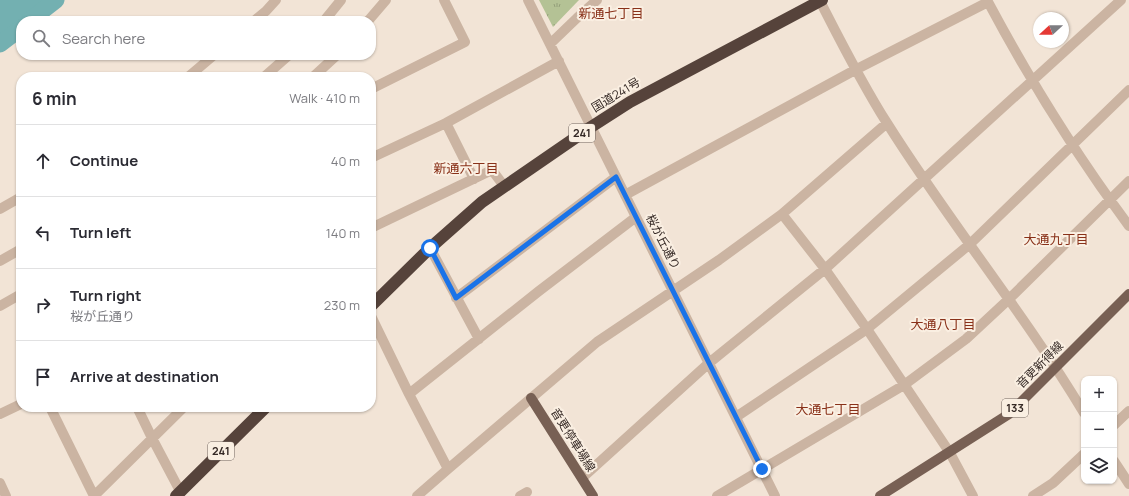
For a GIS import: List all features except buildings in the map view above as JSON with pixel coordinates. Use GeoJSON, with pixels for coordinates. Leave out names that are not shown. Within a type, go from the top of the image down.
{"type":"FeatureCollection","features":[{"type":"Feature","properties":{"kind":"highway","name":"国道241号"},"geometry":{"type":"LineString","coordinates":[[376,301],[430,248],[482,202],[504,186],[630,102],[817,1]]}},
{"type":"Feature","properties":{"kind":"highway","name":"241"},"geometry":{"type":"LineString","coordinates":[[178,493],[261,412]]}},
{"type":"Feature","properties":{"kind":"main road","name":"音更新得線"},"geometry":{"type":"LineString","coordinates":[[880,496],[950,453],[1009,414],[1129,294]]}},
{"type":"Feature","properties":{"kind":"main road","name":"音更停車場線"},"geometry":{"type":"LineString","coordinates":[[532,398],[593,496]]}},
{"type":"Feature","properties":{"kind":"street"},"geometry":{"type":"LineString","coordinates":[[260,16],[276,0]]}},
{"type":"Feature","properties":{"kind":"street"},"geometry":{"type":"LineString","coordinates":[[328,16],[341,0]]}},
{"type":"Feature","properties":{"kind":"street"},"geometry":{"type":"LineString","coordinates":[[372,16],[386,0]]}},
{"type":"Feature","properties":{"kind":"street"},"geometry":{"type":"LineString","coordinates":[[376,86],[465,42],[444,0]]}},
{"type":"Feature","properties":{"kind":"street","name":"桜が丘通り"},"geometry":{"type":"LineString","coordinates":[[528,0],[551,43],[591,127],[775,496]]}},
{"type":"Feature","properties":{"kind":"street"},"geometry":{"type":"LineString","coordinates":[[551,43],[597,0]]}},
{"type":"Feature","properties":{"kind":"street"},"geometry":{"type":"LineString","coordinates":[[582,478],[709,363],[825,269],[1121,0]]}},
{"type":"Feature","properties":{"kind":"street"},"geometry":{"type":"LineString","coordinates":[[817,1],[855,70],[887,123],[1056,367],[1083,412]]}},
{"type":"Feature","properties":{"kind":"street"},"geometry":{"type":"LineString","coordinates":[[625,195],[855,70],[988,1],[1033,80],[1072,144],[1109,200],[1129,226]]}},
{"type":"Feature","properties":{"kind":"street"},"geometry":{"type":"LineString","coordinates":[[194,72],[208,60]]}},
{"type":"Feature","properties":{"kind":"street"},"geometry":{"type":"LineString","coordinates":[[270,72],[283,60]]}},
{"type":"Feature","properties":{"kind":"street"},"geometry":{"type":"LineString","coordinates":[[318,72],[332,60]]}},
{"type":"Feature","properties":{"kind":"street"},"geometry":{"type":"LineString","coordinates":[[376,154],[446,122],[559,61]]}},
{"type":"Feature","properties":{"kind":"street"},"geometry":{"type":"LineString","coordinates":[[736,417],[867,329],[970,244],[1129,90]]}},
{"type":"Feature","properties":{"kind":"street"},"geometry":{"type":"LineString","coordinates":[[446,122],[474,179]]}},
{"type":"Feature","properties":{"kind":"street"},"geometry":{"type":"LineString","coordinates":[[417,496],[597,342],[719,260],[782,214],[887,123]]}},
{"type":"Feature","properties":{"kind":"street"},"geometry":{"type":"LineString","coordinates":[[376,226],[492,170],[504,186]]}},
{"type":"Feature","properties":{"kind":"street"},"geometry":{"type":"LineString","coordinates":[[456,298],[616,177]]}},
{"type":"Feature","properties":{"kind":"street"},"geometry":{"type":"LineString","coordinates":[[717,496],[904,385],[966,339],[1009,299],[1129,181]]}},
{"type":"Feature","properties":{"kind":"street"},"geometry":{"type":"LineString","coordinates":[[0,209],[16,201]]}},
{"type":"Feature","properties":{"kind":"street"},"geometry":{"type":"LineString","coordinates":[[782,214],[825,269],[867,329],[950,453],[973,496]]}},
{"type":"Feature","properties":{"kind":"street"},"geometry":{"type":"LineString","coordinates":[[409,394],[636,218]]}},
{"type":"Feature","properties":{"kind":"street"},"geometry":{"type":"LineString","coordinates":[[430,248],[479,339]]}},
{"type":"Feature","properties":{"kind":"street"},"geometry":{"type":"LineString","coordinates":[[0,261],[16,252]]}},
{"type":"Feature","properties":{"kind":"street"},"geometry":{"type":"LineString","coordinates":[[0,306],[16,297]]}},
{"type":"Feature","properties":{"kind":"street"},"geometry":{"type":"LineString","coordinates":[[376,326],[448,469]]}},
{"type":"Feature","properties":{"kind":"street"},"geometry":{"type":"LineString","coordinates":[[1,412],[16,406]]}},
{"type":"Feature","properties":{"kind":"street"},"geometry":{"type":"LineString","coordinates":[[1117,422],[1129,411]]}},
{"type":"Feature","properties":{"kind":"street"},"geometry":{"type":"LineString","coordinates":[[52,412],[94,496],[179,412]]}},
{"type":"Feature","properties":{"kind":"street"},"geometry":{"type":"LineString","coordinates":[[139,412],[178,493]]}},
{"type":"Feature","properties":{"kind":"street"},"geometry":{"type":"LineString","coordinates":[[1033,496],[1053,483],[1081,457]]}},
{"type":"Feature","properties":{"kind":"street"},"geometry":{"type":"LineString","coordinates":[[1117,466],[1129,484]]}},
{"type":"Feature","properties":{"kind":"street"},"geometry":{"type":"LineString","coordinates":[[0,483],[6,496]]}},
{"type":"Feature","properties":{"kind":"green space"},"geometry":{"type":"Polygon","coordinates":[[[539,0],[579,0],[553,27],[539,0]]]}},
{"type":"Feature","properties":{"kind":"water"},"geometry":{"type":"Polygon","coordinates":[[[0,0],[57,0],[31,12],[28,16],[16,16],[16,31],[0,49],[0,0]]]}},
{"type":"Feature","properties":{"kind":"waterway"},"geometry":{"type":"LineString","coordinates":[[35,16],[56,0]]}},
{"type":"Feature","properties":{"kind":"waterway"},"geometry":{"type":"LineString","coordinates":[[0,44],[16,32]]}},
{"type":"Feature","properties":{"kind":"district","name":"新通七丁目"},"geometry":{"type":"Point","coordinates":[611,13]}},
{"type":"Feature","properties":{"kind":"district","name":"新通六丁目"},"geometry":{"type":"Point","coordinates":[466,168]}},
{"type":"Feature","properties":{"kind":"district","name":"大通九丁目"},"geometry":{"type":"Point","coordinates":[1056,239]}},
{"type":"Feature","properties":{"kind":"district","name":"大通八丁目"},"geometry":{"type":"Point","coordinates":[943,324]}},
{"type":"Feature","properties":{"kind":"district","name":"大通七丁目"},"geometry":{"type":"Point","coordinates":[828,409]}},
{"type":"Feature","properties":{"kind":"route"},"geometry":{"type":"LineString","coordinates":[[430,248],[456,298],[616,177],[762,469]]}}]}
